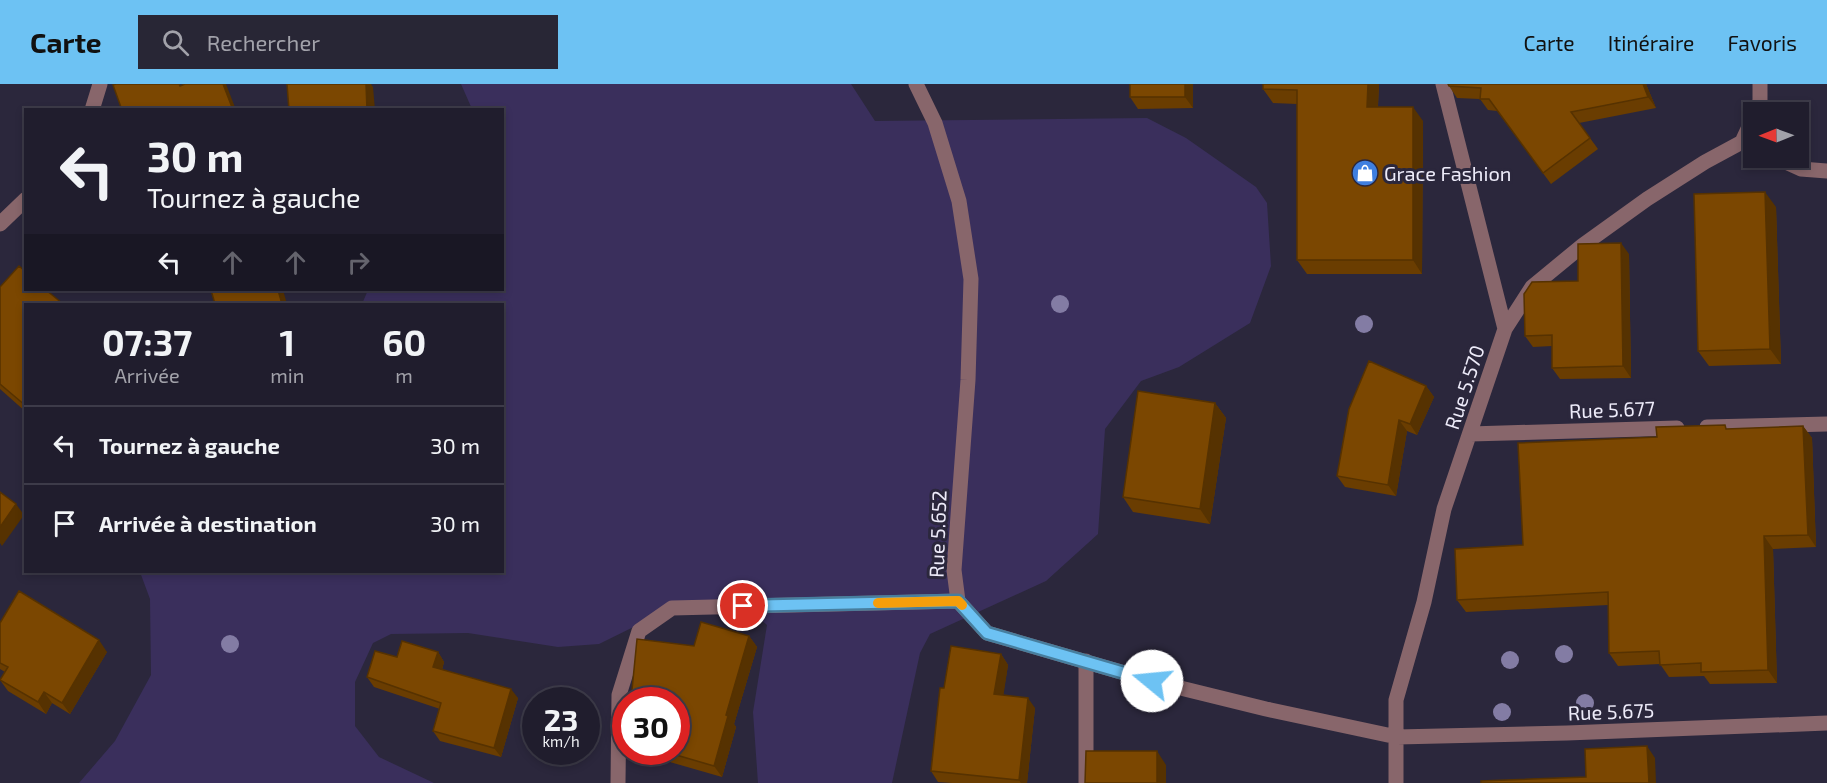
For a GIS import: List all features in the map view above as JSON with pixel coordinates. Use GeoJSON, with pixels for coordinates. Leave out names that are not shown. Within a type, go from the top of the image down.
{"type":"FeatureCollection","features":[{"type":"Feature","properties":{"kind":"street"},"geometry":{"type":"LineString","coordinates":[[93,108],[100,84]]}},
{"type":"Feature","properties":{"kind":"street","name":"Rue 5.652"},"geometry":{"type":"LineString","coordinates":[[916,84],[935,123],[959,201],[971,279],[968,380],[954,570],[958,601],[987,633],[1152,681],[1396,737]]}},
{"type":"Feature","properties":{"kind":"street"},"geometry":{"type":"LineString","coordinates":[[1443,84],[1505,329]]}},
{"type":"Feature","properties":{"kind":"street","name":"Rue 5.570"},"geometry":{"type":"LineString","coordinates":[[1760,84],[1760,102]]}},
{"type":"Feature","properties":{"kind":"street","name":"Rue 5.570"},"geometry":{"type":"LineString","coordinates":[[1396,783],[1396,700],[1424,602],[1444,509],[1505,329],[1532,287],[1583,245],[1647,199],[1705,162],[1743,146]]}},
{"type":"Feature","properties":{"kind":"street"},"geometry":{"type":"LineString","coordinates":[[1799,168],[1827,171]]}},
{"type":"Feature","properties":{"kind":"street"},"geometry":{"type":"LineString","coordinates":[[0,225],[24,201]]}},
{"type":"Feature","properties":{"kind":"street","name":"Rue 5.677"},"geometry":{"type":"LineString","coordinates":[[1470,434],[1827,424]]}},
{"type":"Feature","properties":{"kind":"street"},"geometry":{"type":"LineString","coordinates":[[618,783],[619,695],[639,631],[672,608],[958,601]]}},
{"type":"Feature","properties":{"kind":"street"},"geometry":{"type":"LineString","coordinates":[[1086,661],[1086,783]]}},
{"type":"Feature","properties":{"kind":"street","name":"Rue 5.675"},"geometry":{"type":"LineString","coordinates":[[1396,737],[1761,727],[1827,723]]}},
{"type":"Feature","properties":{"kind":"shaded area"},"geometry":{"type":"Polygon","coordinates":[[[461,84],[851,84],[875,121],[1147,118],[1186,138],[1256,187],[1267,203],[1271,266],[1250,323],[1179,367],[1141,381],[1105,429],[1098,534],[1046,581],[930,634],[920,653],[892,783],[758,783],[753,712],[767,625],[751,611],[672,608],[599,644],[558,647],[468,633],[391,634],[373,643],[355,682],[355,726],[379,757],[434,783],[79,783],[115,741],[151,675],[150,599],[140,573],[504,573],[504,303],[362,303],[368,291],[504,291],[504,108],[472,108],[461,84]]]}},
{"type":"Feature","properties":{"kind":"building"},"geometry":{"type":"Polygon","coordinates":[[[223,84],[232,108],[121,108],[113,85],[223,84]]]}},
{"type":"Feature","properties":{"kind":"building"},"geometry":{"type":"Polygon","coordinates":[[[287,84],[366,84],[367,108],[289,108],[287,84]]]}},
{"type":"Feature","properties":{"kind":"building"},"geometry":{"type":"Polygon","coordinates":[[[1130,84],[1185,84],[1185,97],[1130,97],[1130,84]]]}},
{"type":"Feature","properties":{"kind":"building"},"geometry":{"type":"Polygon","coordinates":[[[1263,84],[1368,84],[1367,107],[1413,107],[1413,260],[1297,260],[1297,90],[1263,89],[1263,84]]]}},
{"type":"Feature","properties":{"kind":"building"},"geometry":{"type":"Polygon","coordinates":[[[1448,84],[1643,84],[1648,97],[1571,112],[1590,138],[1543,173],[1489,99],[1480,99],[1481,88],[1449,86],[1448,84]]]}},
{"type":"Feature","properties":{"kind":"building"},"geometry":{"type":"Polygon","coordinates":[[[1765,192],[1770,349],[1698,351],[1694,194],[1765,192]]]}},
{"type":"Feature","properties":{"kind":"building"},"geometry":{"type":"Polygon","coordinates":[[[1621,243],[1623,366],[1552,368],[1552,335],[1525,336],[1524,294],[1532,282],[1578,281],[1578,244],[1621,243]]]}},
{"type":"Feature","properties":{"kind":"building"},"geometry":{"type":"Polygon","coordinates":[[[19,266],[24,270],[24,291],[47,291],[62,303],[24,303],[24,404],[0,384],[0,287],[19,266]]]}},
{"type":"Feature","properties":{"kind":"building"},"geometry":{"type":"Polygon","coordinates":[[[211,291],[278,291],[282,303],[215,303],[211,291]]]}},
{"type":"Feature","properties":{"kind":"building"},"geometry":{"type":"Polygon","coordinates":[[[1369,361],[1426,386],[1410,424],[1399,420],[1388,485],[1337,476],[1349,409],[1369,361]]]}},
{"type":"Feature","properties":{"kind":"building"},"geometry":{"type":"Polygon","coordinates":[[[1138,391],[1215,403],[1200,509],[1123,497],[1138,391]]]}},
{"type":"Feature","properties":{"kind":"building"},"geometry":{"type":"Polygon","coordinates":[[[1725,425],[1726,429],[1803,426],[1808,535],[1764,536],[1768,670],[1701,672],[1701,663],[1660,665],[1659,651],[1609,653],[1608,592],[1457,600],[1455,549],[1523,545],[1518,443],[1657,437],[1656,427],[1725,425]]]}},
{"type":"Feature","properties":{"kind":"building"},"geometry":{"type":"Polygon","coordinates":[[[0,492],[16,504],[0,527],[0,492]]]}},
{"type":"Feature","properties":{"kind":"building"},"geometry":{"type":"Polygon","coordinates":[[[19,591],[99,640],[62,703],[44,692],[38,702],[0,680],[8,667],[0,663],[0,623],[19,591]]]}},
{"type":"Feature","properties":{"kind":"building"},"geometry":{"type":"Polygon","coordinates":[[[701,622],[749,636],[714,766],[690,759],[690,687],[632,687],[637,639],[694,646],[701,622]]]}},
{"type":"Feature","properties":{"kind":"building"},"geometry":{"type":"Polygon","coordinates":[[[402,641],[438,652],[433,667],[511,689],[494,748],[433,731],[441,703],[367,677],[375,651],[397,657],[402,641]]]}},
{"type":"Feature","properties":{"kind":"building"},"geometry":{"type":"Polygon","coordinates":[[[951,646],[1001,654],[994,694],[1028,698],[1019,780],[931,771],[940,688],[944,688],[951,646]]]}},
{"type":"Feature","properties":{"kind":"building"},"geometry":{"type":"Polygon","coordinates":[[[1647,746],[1649,783],[1481,783],[1481,781],[1586,777],[1585,749],[1647,746]]]}},
{"type":"Feature","properties":{"kind":"building"},"geometry":{"type":"Polygon","coordinates":[[[1086,751],[1157,751],[1157,783],[1085,783],[1086,751]]]}},
{"type":"Feature","properties":{"kind":"slow traffic"},"geometry":{"type":"LineString","coordinates":[[878,603],[958,601],[962,605]]}},
{"type":"Feature","properties":{"kind":"place","name":"Grace Fashion"},"geometry":{"type":"Point","coordinates":[1365,173]}},
{"type":"Feature","properties":{"kind":"route"},"geometry":{"type":"LineString","coordinates":[[743,606],[958,601],[987,633],[1152,681]]}}]}
